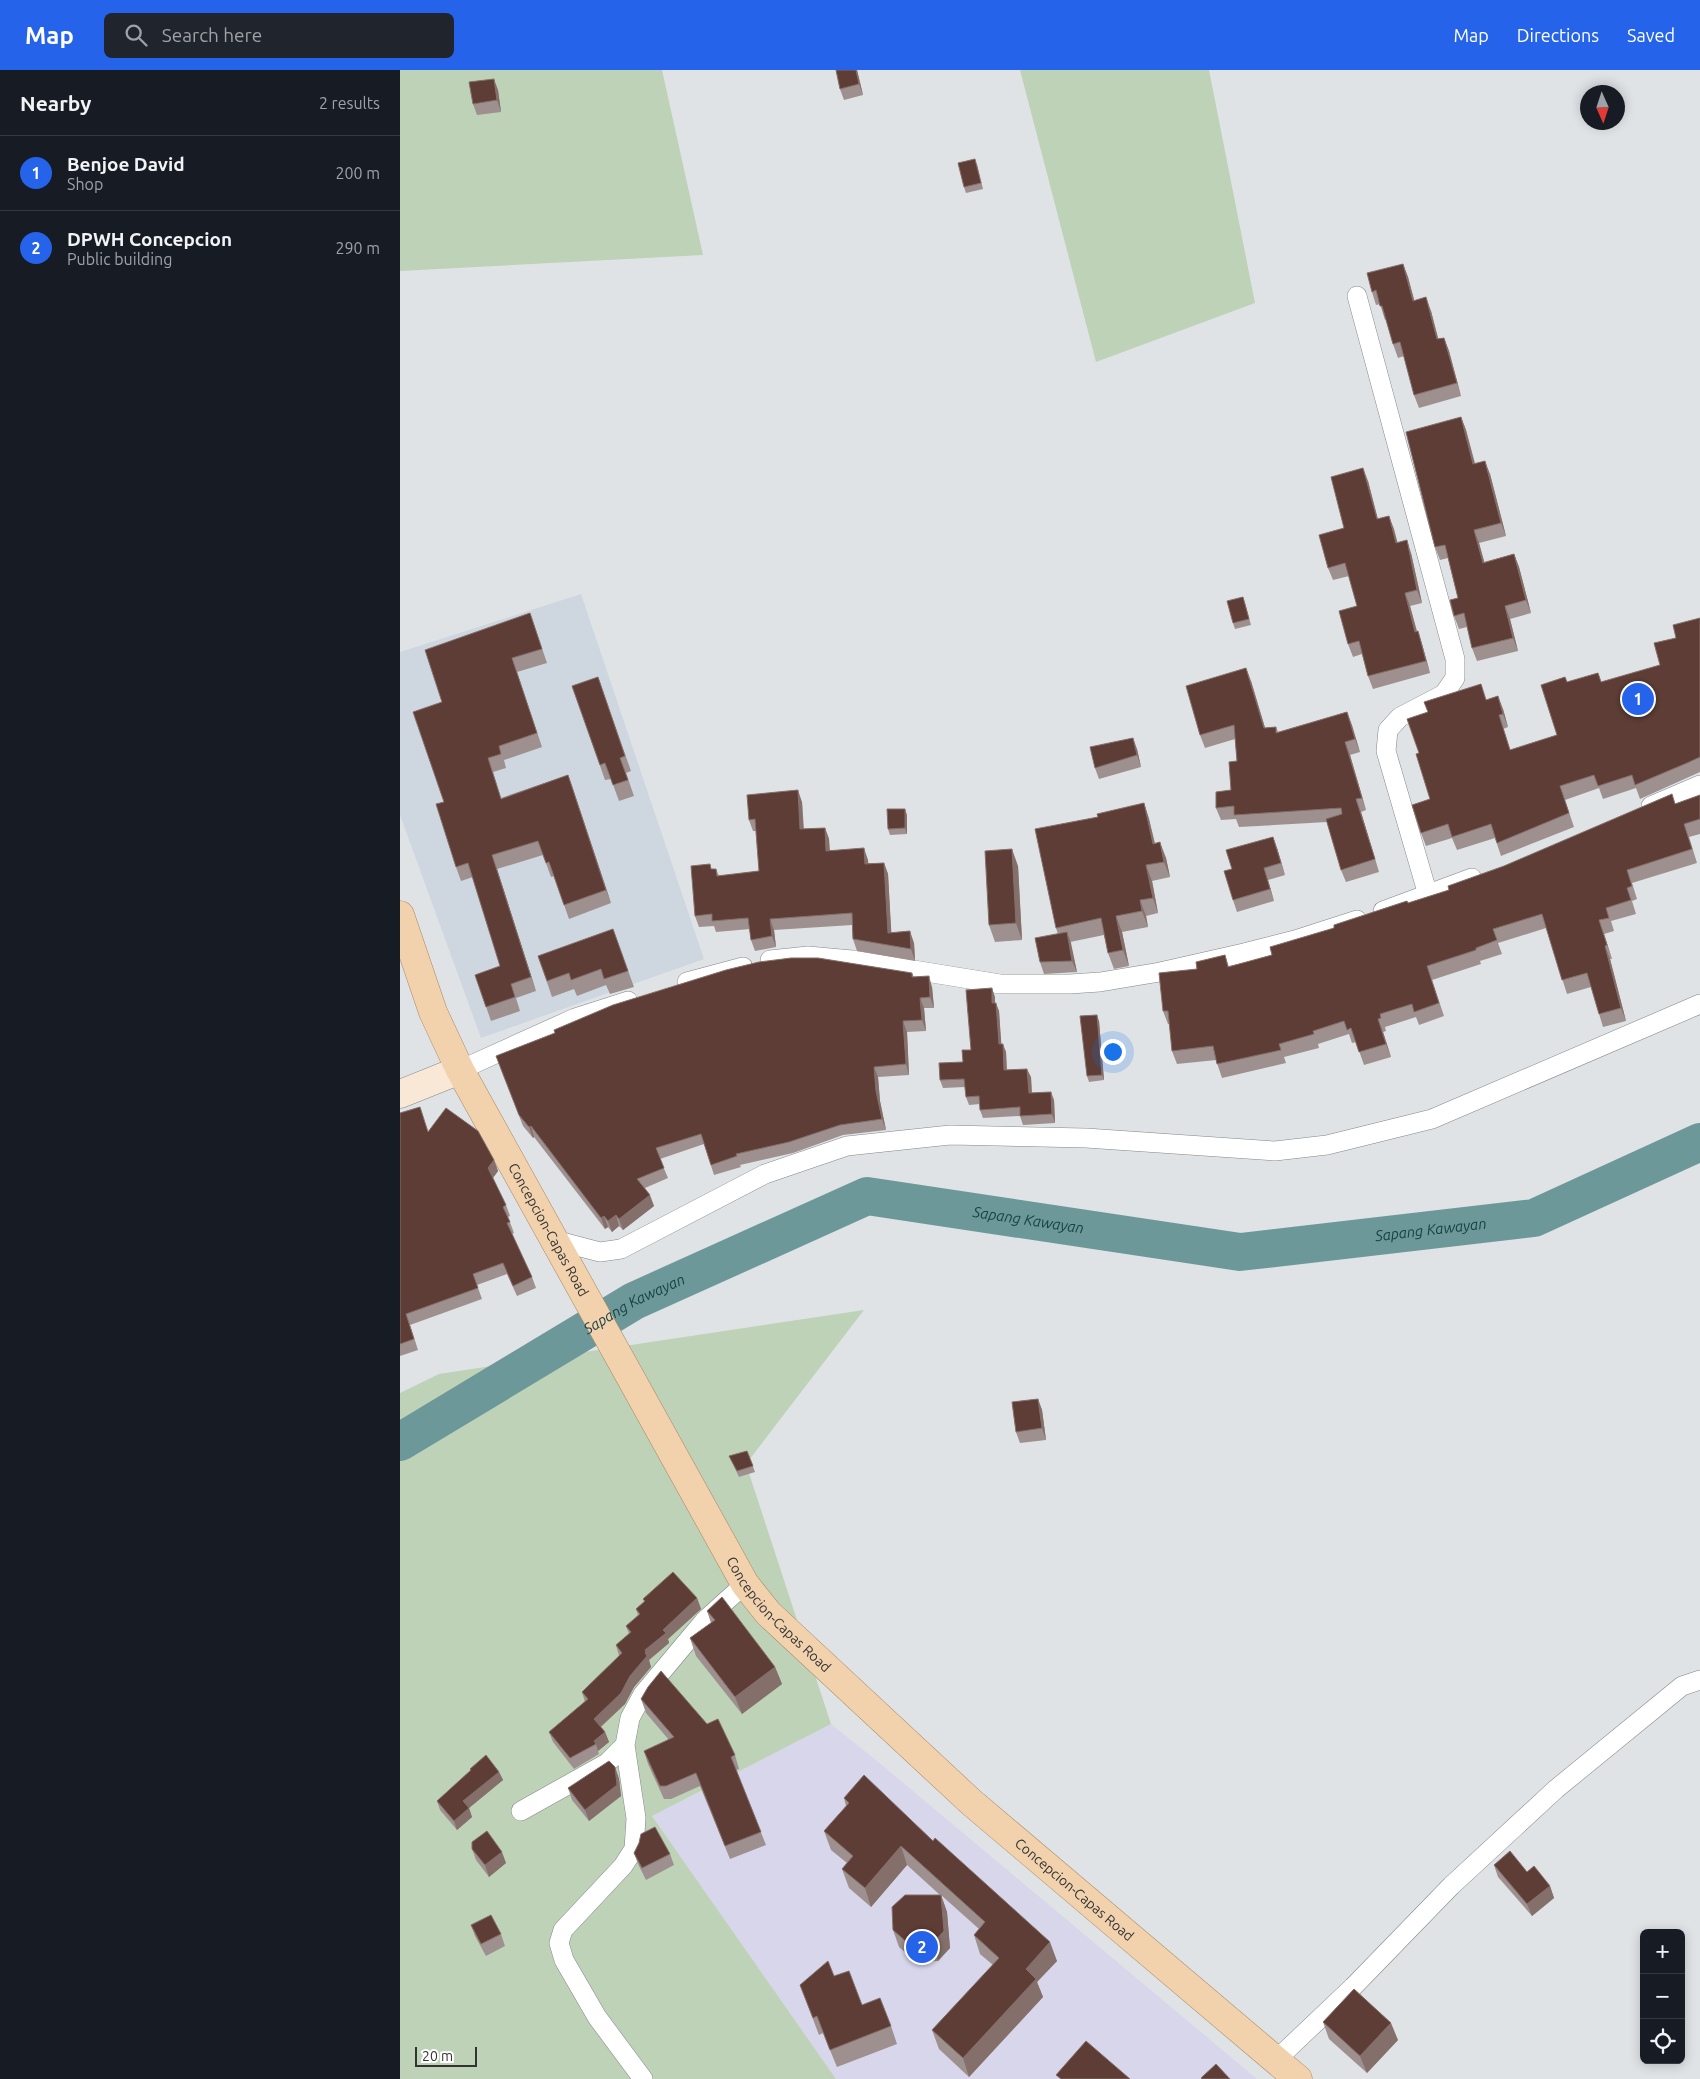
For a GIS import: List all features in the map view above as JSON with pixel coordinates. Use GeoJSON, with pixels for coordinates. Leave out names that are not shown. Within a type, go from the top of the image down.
{"type":"FeatureCollection","features":[{"type":"Feature","properties":{"kind":"main road","name":"Concepcion-Capas Road"},"geometry":{"type":"LineString","coordinates":[[400,915],[433,1012],[460,1070],[745,1584],[768,1613],[971,1802],[1298,2079]]}},
{"type":"Feature","properties":{"kind":"main road"},"geometry":{"type":"LineString","coordinates":[[400,1094],[460,1070]]}},
{"type":"Feature","properties":{"kind":"street"},"geometry":{"type":"LineString","coordinates":[[1357,296],[1455,659],[1455,678],[1444,694],[1400,717],[1388,730],[1386,751],[1428,895]]}},
{"type":"Feature","properties":{"kind":"street"},"geometry":{"type":"LineString","coordinates":[[1634,814],[1700,785]]}},
{"type":"Feature","properties":{"kind":"street"},"geometry":{"type":"LineString","coordinates":[[673,987],[718,972],[761,962],[808,956],[852,960],[1000,984],[1100,982],[1160,972],[1253,951],[1326,930],[1484,874]]}},
{"type":"Feature","properties":{"kind":"street"},"geometry":{"type":"LineString","coordinates":[[460,1070],[575,1018],[646,995]]}},
{"type":"Feature","properties":{"kind":"street"},"geometry":{"type":"LineString","coordinates":[[554,1240],[600,1252],[621,1249],[764,1174],[847,1146],[950,1135],[1086,1138],[1275,1151],[1327,1145],[1432,1119],[1700,1004]]}},
{"type":"Feature","properties":{"kind":"street"},"geometry":{"type":"LineString","coordinates":[[643,2079],[597,2016],[564,1960],[559,1944],[563,1930],[623,1866],[634,1849],[636,1818],[625,1746],[630,1718],[643,1694],[705,1620],[745,1584]]}},
{"type":"Feature","properties":{"kind":"street"},"geometry":{"type":"LineString","coordinates":[[1276,2060],[1353,1987],[1451,1886],[1556,1789],[1682,1686],[1700,1680]]}},
{"type":"Feature","properties":{"kind":"street"},"geometry":{"type":"LineString","coordinates":[[521,1811],[607,1763],[625,1746]]}},
{"type":"Feature","properties":{"kind":"shaded area"},"geometry":{"type":"Polygon","coordinates":[[[581,594],[704,959],[481,1038],[400,815],[400,652],[581,594]]]}},
{"type":"Feature","properties":{"kind":"shaded area"},"geometry":{"type":"Polygon","coordinates":[[[831,1724],[1257,2079],[836,2079],[652,1816],[831,1724]]]}},
{"type":"Feature","properties":{"kind":"green space"},"geometry":{"type":"Polygon","coordinates":[[[400,70],[662,70],[703,255],[400,271],[400,70]]]}},
{"type":"Feature","properties":{"kind":"green space"},"geometry":{"type":"Polygon","coordinates":[[[1020,70],[1209,70],[1255,303],[1096,362],[1020,70]]]}},
{"type":"Feature","properties":{"kind":"green space"},"geometry":{"type":"Polygon","coordinates":[[[864,1310],[746,1464],[831,1724],[652,1816],[836,2079],[400,2079],[400,1393],[439,1374],[864,1310]]]}},
{"type":"Feature","properties":{"kind":"building"},"geometry":{"type":"Polygon","coordinates":[[[836,70],[856,70],[859,84],[840,89],[836,70]]]}},
{"type":"Feature","properties":{"kind":"building"},"geometry":{"type":"Polygon","coordinates":[[[494,79],[497,100],[473,104],[469,82],[494,79]]]}},
{"type":"Feature","properties":{"kind":"building"},"geometry":{"type":"Polygon","coordinates":[[[975,159],[981,183],[964,187],[958,163],[975,159]]]}},
{"type":"Feature","properties":{"kind":"building"},"geometry":{"type":"Polygon","coordinates":[[[1403,264],[1413,301],[1426,297],[1437,339],[1444,338],[1457,383],[1414,395],[1400,342],[1393,344],[1382,306],[1380,306],[1376,290],[1372,292],[1367,273],[1403,264]]]}},
{"type":"Feature","properties":{"kind":"building"},"geometry":{"type":"Polygon","coordinates":[[[1461,417],[1473,464],[1485,461],[1501,523],[1474,530],[1483,563],[1514,554],[1526,600],[1505,606],[1513,638],[1472,648],[1464,613],[1454,616],[1450,600],[1458,598],[1445,545],[1435,547],[1406,432],[1461,417]]]}},
{"type":"Feature","properties":{"kind":"building"},"geometry":{"type":"Polygon","coordinates":[[[1363,468],[1377,519],[1389,516],[1396,543],[1407,540],[1417,590],[1405,593],[1415,632],[1418,631],[1426,661],[1368,676],[1359,641],[1348,644],[1339,611],[1357,606],[1345,563],[1328,568],[1319,535],[1344,528],[1331,477],[1363,468]]]}},
{"type":"Feature","properties":{"kind":"building"},"geometry":{"type":"Polygon","coordinates":[[[1243,597],[1249,619],[1233,623],[1227,601],[1243,597]]]}},
{"type":"Feature","properties":{"kind":"building"},"geometry":{"type":"Polygon","coordinates":[[[530,613],[542,649],[512,658],[537,733],[499,746],[501,754],[488,758],[501,799],[568,775],[606,890],[564,905],[549,862],[546,863],[538,841],[492,855],[531,977],[511,984],[515,997],[486,1007],[475,975],[500,966],[468,863],[456,867],[436,804],[444,802],[413,712],[442,702],[425,650],[530,613]]]}},
{"type":"Feature","properties":{"kind":"building"},"geometry":{"type":"Polygon","coordinates":[[[1700,618],[1700,757],[1635,785],[1632,775],[1598,786],[1594,775],[1560,786],[1569,813],[1497,843],[1491,824],[1452,837],[1448,824],[1421,833],[1412,805],[1430,799],[1416,754],[1419,753],[1407,719],[1428,712],[1424,702],[1481,684],[1486,700],[1498,696],[1503,714],[1499,715],[1510,750],[1557,735],[1541,685],[1565,677],[1567,682],[1598,673],[1601,682],[1660,665],[1654,643],[1676,638],[1673,625],[1700,618]]]}},
{"type":"Feature","properties":{"kind":"building"},"geometry":{"type":"Polygon","coordinates":[[[1246,668],[1264,728],[1276,727],[1276,733],[1347,712],[1355,739],[1345,742],[1362,798],[1356,799],[1375,859],[1341,870],[1326,819],[1342,814],[1341,808],[1234,815],[1234,806],[1216,808],[1216,792],[1231,790],[1229,762],[1237,761],[1234,725],[1200,735],[1186,686],[1246,668]]]}},
{"type":"Feature","properties":{"kind":"building"},"geometry":{"type":"Polygon","coordinates":[[[598,677],[625,756],[620,758],[628,780],[613,785],[605,763],[600,765],[572,686],[598,677]]]}},
{"type":"Feature","properties":{"kind":"building"},"geometry":{"type":"Polygon","coordinates":[[[1133,738],[1137,755],[1095,768],[1090,747],[1133,738]]]}},
{"type":"Feature","properties":{"kind":"building"},"geometry":{"type":"Polygon","coordinates":[[[798,790],[800,829],[825,828],[826,851],[864,848],[865,864],[884,863],[888,933],[910,931],[911,949],[853,939],[852,913],[770,919],[772,936],[751,940],[748,918],[712,921],[712,914],[695,916],[691,866],[710,864],[711,869],[716,869],[717,876],[759,871],[755,819],[749,820],[747,795],[798,790]]]}},
{"type":"Feature","properties":{"kind":"building"},"geometry":{"type":"Polygon","coordinates":[[[1672,794],[1675,804],[1700,795],[1700,819],[1684,824],[1692,849],[1627,870],[1632,886],[1627,888],[1631,900],[1606,908],[1609,918],[1599,920],[1607,945],[1605,946],[1621,1008],[1599,1014],[1587,973],[1562,980],[1542,914],[1493,929],[1497,940],[1476,948],[1476,950],[1427,966],[1439,1003],[1414,1012],[1412,1004],[1380,1014],[1381,1018],[1378,1019],[1386,1044],[1359,1052],[1351,1028],[1347,1030],[1344,1021],[1313,1031],[1314,1034],[1279,1044],[1281,1050],[1217,1064],[1213,1046],[1172,1051],[1168,1011],[1163,1011],[1159,973],[1197,969],[1196,962],[1225,955],[1228,967],[1272,955],[1270,947],[1334,928],[1334,925],[1407,901],[1408,903],[1449,890],[1448,886],[1504,866],[1672,794]]]}},
{"type":"Feature","properties":{"kind":"building"},"geometry":{"type":"Polygon","coordinates":[[[1144,803],[1153,844],[1160,842],[1164,862],[1146,865],[1153,898],[1140,900],[1142,911],[1116,916],[1123,950],[1108,953],[1101,918],[1056,928],[1035,829],[1098,817],[1097,814],[1144,803]]]}},
{"type":"Feature","properties":{"kind":"building"},"geometry":{"type":"Polygon","coordinates":[[[887,809],[905,809],[905,828],[888,829],[887,809]]]}},
{"type":"Feature","properties":{"kind":"building"},"geometry":{"type":"Polygon","coordinates":[[[1273,837],[1281,863],[1264,868],[1270,889],[1233,900],[1224,871],[1232,869],[1226,850],[1273,837]]]}},
{"type":"Feature","properties":{"kind":"building"},"geometry":{"type":"Polygon","coordinates":[[[1012,849],[1016,923],[989,925],[985,851],[1012,849]]]}},
{"type":"Feature","properties":{"kind":"building"},"geometry":{"type":"Polygon","coordinates":[[[613,929],[628,971],[604,979],[601,969],[571,980],[569,973],[547,981],[538,956],[613,929]]]}},
{"type":"Feature","properties":{"kind":"building"},"geometry":{"type":"Polygon","coordinates":[[[1067,932],[1072,961],[1040,962],[1035,938],[1067,932]]]}},
{"type":"Feature","properties":{"kind":"building"},"geometry":{"type":"Polygon","coordinates":[[[791,958],[818,958],[912,973],[912,977],[929,976],[930,997],[920,998],[922,1020],[903,1021],[906,1064],[874,1067],[876,1091],[882,1119],[840,1125],[789,1142],[736,1154],[737,1156],[711,1165],[701,1134],[656,1148],[664,1168],[637,1179],[650,1195],[619,1219],[616,1215],[608,1221],[604,1216],[601,1218],[531,1126],[529,1127],[519,1115],[496,1056],[555,1033],[554,1030],[613,1005],[726,970],[759,962],[791,958]]]}},
{"type":"Feature","properties":{"kind":"building"},"geometry":{"type":"Polygon","coordinates":[[[992,988],[992,1003],[996,1003],[999,1044],[1003,1044],[1004,1070],[1027,1069],[1029,1093],[1051,1092],[1052,1114],[1020,1116],[1020,1107],[980,1110],[979,1096],[966,1097],[964,1079],[940,1080],[939,1063],[963,1062],[962,1050],[971,1050],[966,990],[992,988]]]}},
{"type":"Feature","properties":{"kind":"building"},"geometry":{"type":"Polygon","coordinates":[[[1097,1015],[1102,1075],[1087,1076],[1080,1016],[1097,1015]]]}},
{"type":"Feature","properties":{"kind":"building"},"geometry":{"type":"Polygon","coordinates":[[[420,1107],[428,1132],[446,1108],[478,1131],[494,1160],[488,1168],[506,1205],[503,1207],[510,1222],[507,1223],[532,1277],[513,1286],[503,1263],[473,1274],[478,1288],[406,1314],[414,1339],[400,1344],[400,1113],[420,1107]]]}},
{"type":"Feature","properties":{"kind":"building"},"geometry":{"type":"Polygon","coordinates":[[[1038,1399],[1042,1428],[1016,1432],[1012,1402],[1038,1399]]]}},
{"type":"Feature","properties":{"kind":"building"},"geometry":{"type":"Polygon","coordinates":[[[747,1451],[753,1466],[737,1471],[729,1456],[747,1451]]]}},
{"type":"Feature","properties":{"kind":"building"},"geometry":{"type":"Polygon","coordinates":[[[673,1572],[697,1598],[663,1630],[666,1633],[645,1650],[647,1656],[630,1676],[621,1693],[594,1719],[605,1732],[594,1741],[596,1744],[570,1758],[549,1732],[588,1699],[582,1692],[622,1653],[616,1645],[631,1632],[626,1626],[640,1614],[636,1609],[645,1601],[643,1599],[673,1572]]]}},
{"type":"Feature","properties":{"kind":"building"},"geometry":{"type":"Polygon","coordinates":[[[722,1597],[775,1667],[735,1697],[690,1638],[715,1620],[707,1611],[722,1597]]]}},
{"type":"Feature","properties":{"kind":"building"},"geometry":{"type":"Polygon","coordinates":[[[661,1671],[707,1724],[718,1719],[735,1755],[731,1757],[761,1832],[725,1846],[696,1773],[666,1786],[660,1786],[644,1751],[674,1737],[641,1699],[661,1671]]]}},
{"type":"Feature","properties":{"kind":"building"},"geometry":{"type":"Polygon","coordinates":[[[486,1755],[499,1772],[463,1801],[469,1808],[454,1821],[437,1801],[486,1755]]]}},
{"type":"Feature","properties":{"kind":"building"},"geometry":{"type":"Polygon","coordinates":[[[609,1761],[615,1767],[617,1785],[585,1810],[568,1788],[609,1761]]]}},
{"type":"Feature","properties":{"kind":"building"},"geometry":{"type":"Polygon","coordinates":[[[864,1775],[933,1841],[935,1838],[1050,1942],[1026,1969],[1036,1979],[963,2058],[932,2030],[999,1958],[974,1935],[985,1922],[901,1846],[865,1888],[842,1869],[853,1856],[824,1831],[849,1803],[844,1798],[864,1775]]]}},
{"type":"Feature","properties":{"kind":"building"},"geometry":{"type":"Polygon","coordinates":[[[655,1827],[670,1854],[642,1868],[634,1853],[641,1834],[655,1827]]]}},
{"type":"Feature","properties":{"kind":"building"},"geometry":{"type":"Polygon","coordinates":[[[487,1831],[502,1852],[485,1865],[472,1849],[472,1842],[487,1831]]]}},
{"type":"Feature","properties":{"kind":"building"},"geometry":{"type":"Polygon","coordinates":[[[1510,1851],[1527,1872],[1534,1866],[1550,1886],[1527,1904],[1494,1865],[1510,1851]]]}},
{"type":"Feature","properties":{"kind":"building"},"geometry":{"type":"Polygon","coordinates":[[[905,1895],[941,1895],[944,1931],[932,1944],[910,1945],[893,1930],[892,1907],[905,1895]]]}},
{"type":"Feature","properties":{"kind":"building"},"geometry":{"type":"Polygon","coordinates":[[[491,1915],[501,1934],[481,1944],[471,1925],[491,1915]]]}},
{"type":"Feature","properties":{"kind":"building"},"geometry":{"type":"Polygon","coordinates":[[[828,1961],[834,1976],[849,1971],[862,2005],[880,1998],[891,2026],[830,2050],[817,2016],[813,2018],[800,1985],[828,1961]]]}},
{"type":"Feature","properties":{"kind":"building"},"geometry":{"type":"Polygon","coordinates":[[[1354,1989],[1391,2023],[1360,2056],[1323,2022],[1354,1989]]]}},
{"type":"Feature","properties":{"kind":"building"},"geometry":{"type":"Polygon","coordinates":[[[1086,2041],[1130,2079],[1061,2079],[1056,2075],[1086,2041]]]}},
{"type":"Feature","properties":{"kind":"building"},"geometry":{"type":"Polygon","coordinates":[[[1216,2064],[1230,2079],[1201,2078],[1216,2064]]]}},
{"type":"Feature","properties":{"kind":"waterway","name":"Sapang Kawayan"},"geometry":{"type":"LineString","coordinates":[[400,1442],[634,1301],[867,1196],[1240,1252],[1534,1218],[1700,1142]]}},
{"type":"Feature","properties":{"kind":"place","name":"Benjoe David"},"geometry":{"type":"Point","coordinates":[1638,699]}},
{"type":"Feature","properties":{"kind":"place","name":"DPWH Concepcion"},"geometry":{"type":"Point","coordinates":[922,1947]}}]}
